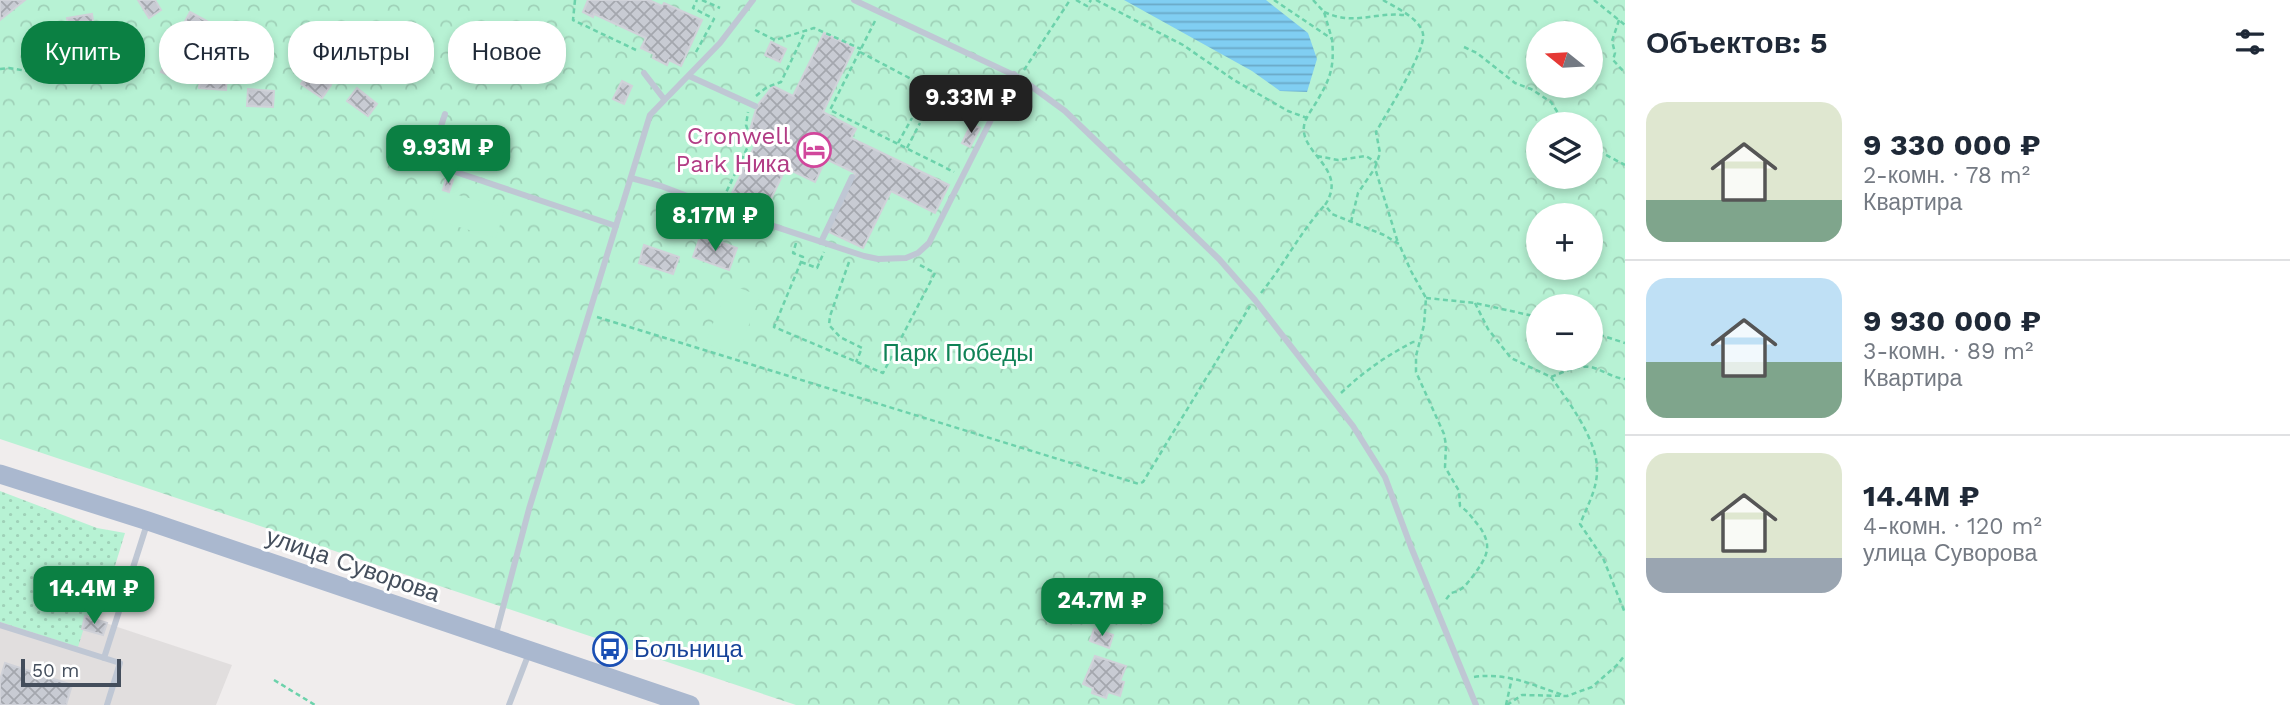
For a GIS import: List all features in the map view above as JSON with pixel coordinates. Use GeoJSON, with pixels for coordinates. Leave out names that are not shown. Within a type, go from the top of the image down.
{"type":"FeatureCollection","features":[{"type":"Feature","properties":{"kind":"main road","name":"улица Суворова"},"geometry":{"type":"LineString","coordinates":[[0,474],[148,520],[690,705]]}},
{"type":"Feature","properties":{"kind":"lane"},"geometry":{"type":"LineString","coordinates":[[494,640],[529,509],[650,116],[720,43],[753,0]]}},
{"type":"Feature","properties":{"kind":"lane"},"geometry":{"type":"LineString","coordinates":[[854,0],[1017,76],[1065,110],[1219,259],[1255,300],[1334,401],[1385,477],[1476,705]]}},
{"type":"Feature","properties":{"kind":"lane"},"geometry":{"type":"LineString","coordinates":[[643,73],[664,99]]}},
{"type":"Feature","properties":{"kind":"lane"},"geometry":{"type":"LineString","coordinates":[[689,76],[754,105]]}},
{"type":"Feature","properties":{"kind":"lane"},"geometry":{"type":"LineString","coordinates":[[631,178],[852,253],[878,259],[906,258],[918,253],[929,243],[1017,76]]}},
{"type":"Feature","properties":{"kind":"lane"},"geometry":{"type":"LineString","coordinates":[[445,114],[429,163],[616,226]]}},
{"type":"Feature","properties":{"kind":"lane"},"geometry":{"type":"LineString","coordinates":[[824,243],[852,177]]}},
{"type":"Feature","properties":{"kind":"lane"},"geometry":{"type":"LineString","coordinates":[[104,658],[148,520]]}},
{"type":"Feature","properties":{"kind":"lane"},"geometry":{"type":"LineString","coordinates":[[0,625],[120,663],[107,705]]}},
{"type":"Feature","properties":{"kind":"lane"},"geometry":{"type":"LineString","coordinates":[[509,705],[529,651]]}},
{"type":"Feature","properties":{"kind":"path"},"geometry":{"type":"LineString","coordinates":[[575,0],[573,20],[636,50]]}},
{"type":"Feature","properties":{"kind":"path"},"geometry":{"type":"LineString","coordinates":[[695,53],[702,45],[714,19],[693,8],[697,0]]}},
{"type":"Feature","properties":{"kind":"path"},"geometry":{"type":"LineString","coordinates":[[702,0],[720,8]]}},
{"type":"Feature","properties":{"kind":"path"},"geometry":{"type":"LineString","coordinates":[[1017,76],[1070,0]]}},
{"type":"Feature","properties":{"kind":"path"},"geometry":{"type":"LineString","coordinates":[[1076,0],[1087,6],[1091,0]]}},
{"type":"Feature","properties":{"kind":"path"},"geometry":{"type":"LineString","coordinates":[[1096,0],[1183,45],[1234,80],[1288,111],[1307,118]]}},
{"type":"Feature","properties":{"kind":"path"},"geometry":{"type":"LineString","coordinates":[[1274,0],[1332,39]]}},
{"type":"Feature","properties":{"kind":"path"},"geometry":{"type":"LineString","coordinates":[[589,314],[1139,484],[1143,482],[1255,300],[1331,196],[1332,186],[1327,170],[1306,139],[1303,128],[1330,78],[1333,54],[1332,39],[1324,12],[1313,0]]}},
{"type":"Feature","properties":{"kind":"path"},"geometry":{"type":"LineString","coordinates":[[1351,222],[1358,193],[1375,168],[1380,153],[1376,132],[1420,53],[1423,35],[1415,21],[1382,0]]}},
{"type":"Feature","properties":{"kind":"path"},"geometry":{"type":"LineString","coordinates":[[1594,0],[1625,25]]}},
{"type":"Feature","properties":{"kind":"path"},"geometry":{"type":"LineString","coordinates":[[880,12],[830,110],[963,176]]}},
{"type":"Feature","properties":{"kind":"path"},"geometry":{"type":"LineString","coordinates":[[1324,12],[1349,20],[1388,13],[1407,16]]}},
{"type":"Feature","properties":{"kind":"path"},"geometry":{"type":"LineString","coordinates":[[1619,20],[1612,41],[1614,60],[1625,73]]}},
{"type":"Feature","properties":{"kind":"path"},"geometry":{"type":"LineString","coordinates":[[755,30],[775,40],[814,28],[917,82]]}},
{"type":"Feature","properties":{"kind":"path"},"geometry":{"type":"LineString","coordinates":[[719,208],[751,140],[746,125],[747,114],[758,93],[781,82],[806,30]]}},
{"type":"Feature","properties":{"kind":"path"},"geometry":{"type":"LineString","coordinates":[[1464,47],[1477,53],[1515,83],[1531,89],[1551,102],[1557,112]]}},
{"type":"Feature","properties":{"kind":"path"},"geometry":{"type":"LineString","coordinates":[[0,69],[21,70]]}},
{"type":"Feature","properties":{"kind":"path"},"geometry":{"type":"LineString","coordinates":[[898,144],[912,118]]}},
{"type":"Feature","properties":{"kind":"path"},"geometry":{"type":"LineString","coordinates":[[907,148],[920,123]]}},
{"type":"Feature","properties":{"kind":"path"},"geometry":{"type":"LineString","coordinates":[[1603,154],[1625,166]]}},
{"type":"Feature","properties":{"kind":"path"},"geometry":{"type":"LineString","coordinates":[[1317,156],[1338,160],[1366,156],[1377,163]]}},
{"type":"Feature","properties":{"kind":"path"},"geometry":{"type":"LineString","coordinates":[[1375,168],[1399,244],[1410,271],[1426,298],[1416,356],[1416,372],[1444,434],[1445,467],[1459,491],[1460,506],[1471,514],[1487,537],[1486,555],[1466,586],[1451,593],[1444,603],[1441,621]]}},
{"type":"Feature","properties":{"kind":"path"},"geometry":{"type":"LineString","coordinates":[[1325,205],[1332,215],[1384,235],[1399,244]]}},
{"type":"Feature","properties":{"kind":"path"},"geometry":{"type":"LineString","coordinates":[[800,234],[793,253],[803,257],[775,327],[883,373],[935,273],[906,258]]}},
{"type":"Feature","properties":{"kind":"path"},"geometry":{"type":"LineString","coordinates":[[801,262],[817,268],[824,243]]}},
{"type":"Feature","properties":{"kind":"path"},"geometry":{"type":"LineString","coordinates":[[852,253],[829,325],[840,337],[862,348],[856,362]]}},
{"type":"Feature","properties":{"kind":"path"},"geometry":{"type":"LineString","coordinates":[[1426,298],[1475,303],[1526,314]]}},
{"type":"Feature","properties":{"kind":"path"},"geometry":{"type":"LineString","coordinates":[[1475,303],[1488,329],[1511,358],[1551,377],[1569,402],[1594,448],[1598,471],[1580,524],[1603,558],[1625,613]]}},
{"type":"Feature","properties":{"kind":"path"},"geometry":{"type":"LineString","coordinates":[[1603,336],[1625,343]]}},
{"type":"Feature","properties":{"kind":"path"},"geometry":{"type":"LineString","coordinates":[[1334,401],[1375,363],[1413,342],[1419,342]]}},
{"type":"Feature","properties":{"kind":"path"},"geometry":{"type":"LineString","coordinates":[[1551,377],[1576,367],[1591,368],[1625,379]]}},
{"type":"Feature","properties":{"kind":"path"},"geometry":{"type":"LineString","coordinates":[[1506,705],[1522,695],[1567,696],[1592,687],[1617,666],[1625,655]]}},
{"type":"Feature","properties":{"kind":"path"},"geometry":{"type":"LineString","coordinates":[[1464,679],[1493,674],[1567,696]]}},
{"type":"Feature","properties":{"kind":"path"},"geometry":{"type":"LineString","coordinates":[[1506,705],[1512,678]]}},
{"type":"Feature","properties":{"kind":"path"},"geometry":{"type":"LineString","coordinates":[[274,680],[315,705]]}},
{"type":"Feature","properties":{"kind":"shaded area"},"geometry":{"type":"Polygon","coordinates":[[[0,588],[232,665],[216,705],[0,705],[0,588]]]}},
{"type":"Feature","properties":{"kind":"green space","name":"Парк Победы"},"geometry":{"type":"Polygon","coordinates":[[[0,0],[1625,0],[1625,705],[796,705],[0,439],[0,0]]]}},
{"type":"Feature","properties":{"kind":"green space"},"geometry":{"type":"Polygon","coordinates":[[[440,190],[505,208],[496,238],[432,219],[440,190]]]}},
{"type":"Feature","properties":{"kind":"green space"},"geometry":{"type":"Polygon","coordinates":[[[729,284],[760,296],[737,356],[705,343],[729,284]]]}},
{"type":"Feature","properties":{"kind":"green space"},"geometry":{"type":"Polygon","coordinates":[[[0,491],[97,528],[125,533],[103,605],[92,602],[78,647],[0,622],[0,491]]]}},
{"type":"Feature","properties":{"kind":"water"},"geometry":{"type":"Polygon","coordinates":[[[1124,0],[1266,0],[1308,33],[1317,59],[1307,92],[1280,91],[1252,71],[1124,0]]]}},
{"type":"Feature","properties":{"kind":"building"},"geometry":{"type":"Polygon","coordinates":[[[0,0],[25,0],[0,20],[0,0]]]}},
{"type":"Feature","properties":{"kind":"building"},"geometry":{"type":"Polygon","coordinates":[[[138,0],[155,0],[161,10],[149,18],[138,0]]]}},
{"type":"Feature","properties":{"kind":"building"},"geometry":{"type":"Polygon","coordinates":[[[588,0],[649,0],[662,6],[664,3],[702,20],[681,66],[669,60],[667,65],[641,48],[646,38],[594,14],[593,17],[583,12],[588,0]]]}},
{"type":"Feature","properties":{"kind":"building"},"geometry":{"type":"Polygon","coordinates":[[[190,12],[206,21],[185,21],[190,12]]]}},
{"type":"Feature","properties":{"kind":"building"},"geometry":{"type":"Polygon","coordinates":[[[92,14],[93,21],[67,21],[67,18],[92,14]]]}},
{"type":"Feature","properties":{"kind":"building","name":"Cronwell Park Ника"},"geometry":{"type":"Polygon","coordinates":[[[824,33],[854,48],[823,112],[856,129],[851,138],[949,185],[935,213],[891,191],[863,248],[827,231],[855,173],[826,159],[815,182],[786,168],[764,213],[730,197],[760,135],[750,130],[757,106],[773,86],[793,96],[824,33]]]}},
{"type":"Feature","properties":{"kind":"building"},"geometry":{"type":"Polygon","coordinates":[[[771,42],[786,49],[780,62],[765,55],[771,42]]]}},
{"type":"Feature","properties":{"kind":"building"},"geometry":{"type":"Polygon","coordinates":[[[622,81],[632,86],[624,104],[613,99],[622,81]]]}},
{"type":"Feature","properties":{"kind":"building"},"geometry":{"type":"Polygon","coordinates":[[[200,84],[226,84],[226,90],[199,88],[200,84]]]}},
{"type":"Feature","properties":{"kind":"building"},"geometry":{"type":"Polygon","coordinates":[[[301,84],[330,84],[322,98],[301,84]]]}},
{"type":"Feature","properties":{"kind":"building"},"geometry":{"type":"Polygon","coordinates":[[[357,88],[377,104],[368,116],[347,101],[357,88]]]}},
{"type":"Feature","properties":{"kind":"building"},"geometry":{"type":"Polygon","coordinates":[[[248,89],[274,91],[273,107],[247,106],[248,89]]]}},
{"type":"Feature","properties":{"kind":"building"},"geometry":{"type":"Polygon","coordinates":[[[971,124],[980,128],[970,147],[962,143],[971,124]]]}},
{"type":"Feature","properties":{"kind":"building"},"geometry":{"type":"Polygon","coordinates":[[[446,178],[453,180],[449,192],[443,190],[446,178]]]}},
{"type":"Feature","properties":{"kind":"building"},"geometry":{"type":"Polygon","coordinates":[[[667,195],[731,216],[726,231],[662,210],[667,195]]]}},
{"type":"Feature","properties":{"kind":"building"},"geometry":{"type":"Polygon","coordinates":[[[675,214],[704,223],[700,236],[671,226],[675,214]]]}},
{"type":"Feature","properties":{"kind":"building"},"geometry":{"type":"Polygon","coordinates":[[[700,237],[737,248],[729,270],[693,257],[700,237]]]}},
{"type":"Feature","properties":{"kind":"building"},"geometry":{"type":"Polygon","coordinates":[[[644,245],[679,257],[673,274],[639,263],[644,245]]]}},
{"type":"Feature","properties":{"kind":"building"},"geometry":{"type":"Polygon","coordinates":[[[85,616],[107,623],[103,635],[82,629],[85,616]]]}},
{"type":"Feature","properties":{"kind":"building"},"geometry":{"type":"Polygon","coordinates":[[[1094,629],[1113,635],[1109,648],[1090,641],[1094,629]]]}},
{"type":"Feature","properties":{"kind":"building"},"geometry":{"type":"Polygon","coordinates":[[[1095,656],[1126,666],[1120,681],[1124,682],[1120,696],[1108,692],[1106,698],[1092,693],[1093,688],[1083,684],[1095,656]]]}},
{"type":"Feature","properties":{"kind":"building"},"geometry":{"type":"Polygon","coordinates":[[[5,663],[72,685],[66,705],[0,705],[0,680],[5,663]]]}},
{"type":"Feature","properties":{"kind":"place","name":"Cronwell Park Ника"},"geometry":{"type":"Point","coordinates":[814,150]}},
{"type":"Feature","properties":{"kind":"place","name":"Больница"},"geometry":{"type":"Point","coordinates":[610,649]}}]}
